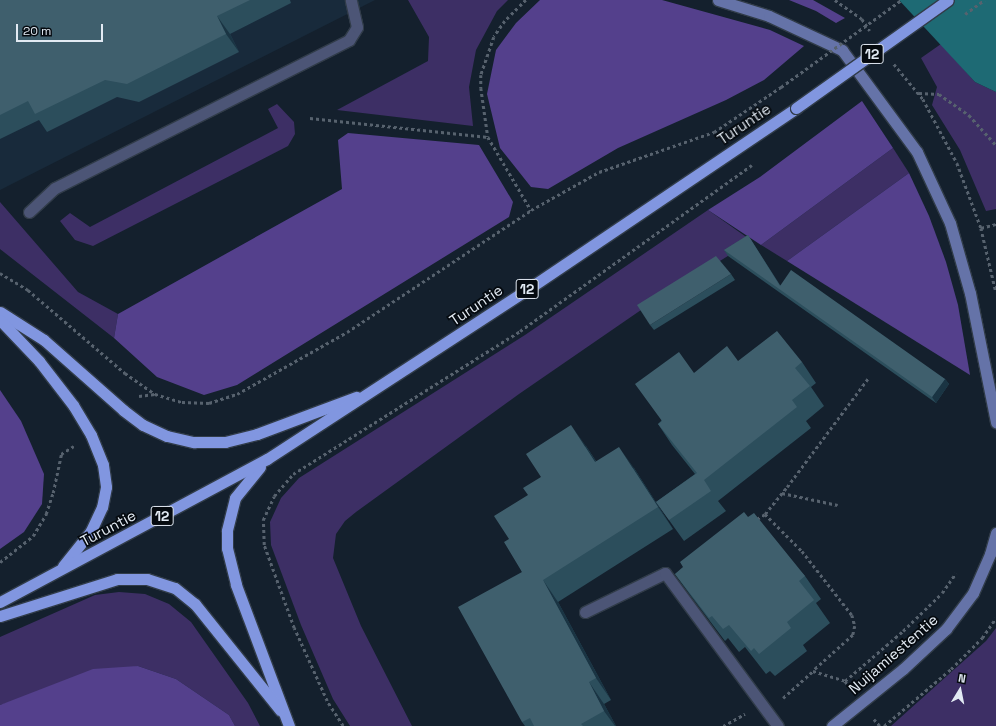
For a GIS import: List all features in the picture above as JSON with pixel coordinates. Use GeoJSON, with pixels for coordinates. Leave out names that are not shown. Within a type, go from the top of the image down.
{"type":"FeatureCollection","features":[{"type":"Feature","properties":{"kind":"highway","name":"Turuntie"},"geometry":{"type":"LineString","coordinates":[[0,602],[267,459],[375,390],[796,108],[948,0]]}},
{"type":"Feature","properties":{"kind":"highway"},"geometry":{"type":"LineString","coordinates":[[0,312],[44,340],[123,410],[143,425],[168,436],[194,442],[225,442],[257,434],[375,390]]}},
{"type":"Feature","properties":{"kind":"highway"},"geometry":{"type":"LineString","coordinates":[[0,320],[39,361],[72,405],[91,435],[103,465],[106,487],[102,507],[87,537],[56,573]]}},
{"type":"Feature","properties":{"kind":"highway"},"geometry":{"type":"LineString","coordinates":[[267,459],[247,480],[235,498],[228,526],[227,548],[231,571],[280,710]]}},
{"type":"Feature","properties":{"kind":"highway"},"geometry":{"type":"LineString","coordinates":[[0,616],[117,579],[147,580],[174,588],[195,604],[280,710],[289,726]]}},
{"type":"Feature","properties":{"kind":"main road"},"geometry":{"type":"LineString","coordinates":[[718,0],[768,16],[842,50],[917,152],[950,223],[970,293],[996,422]]}},
{"type":"Feature","properties":{"kind":"main road","name":"Nuijamiestentie"},"geometry":{"type":"LineString","coordinates":[[832,726],[903,669],[946,629],[973,593],[990,554],[996,533]]}},
{"type":"Feature","properties":{"kind":"lane"},"geometry":{"type":"LineString","coordinates":[[28,212],[55,188],[349,40],[357,27],[351,0]]}},
{"type":"Feature","properties":{"kind":"lane"},"geometry":{"type":"LineString","coordinates":[[586,612],[665,573],[778,726]]}},
{"type":"Feature","properties":{"kind":"path"},"geometry":{"type":"LineString","coordinates":[[526,0],[505,21],[494,37],[481,75],[482,103],[488,137],[531,210]]}},
{"type":"Feature","properties":{"kind":"path"},"geometry":{"type":"LineString","coordinates":[[835,0],[862,19],[875,38]]}},
{"type":"Feature","properties":{"kind":"path"},"geometry":{"type":"LineString","coordinates":[[0,273],[28,290],[125,372],[155,394],[182,402],[209,403],[237,394],[346,332],[531,210],[599,172],[714,132],[781,87],[901,0]]}},
{"type":"Feature","properties":{"kind":"path"},"geometry":{"type":"LineString","coordinates":[[894,63],[918,93],[957,164],[981,228],[996,292]]}},
{"type":"Feature","properties":{"kind":"path"},"geometry":{"type":"LineString","coordinates":[[918,93],[939,94],[969,115],[996,144]]}},
{"type":"Feature","properties":{"kind":"path"},"geometry":{"type":"LineString","coordinates":[[310,118],[488,137]]}},
{"type":"Feature","properties":{"kind":"path"},"geometry":{"type":"LineString","coordinates":[[343,726],[327,701],[294,628],[264,545],[263,520],[274,496],[293,474],[520,331],[756,162]]}},
{"type":"Feature","properties":{"kind":"path"},"geometry":{"type":"LineString","coordinates":[[981,228],[996,224]]}},
{"type":"Feature","properties":{"kind":"path"},"geometry":{"type":"LineString","coordinates":[[753,522],[765,514],[782,493],[869,377]]}},
{"type":"Feature","properties":{"kind":"path"},"geometry":{"type":"LineString","coordinates":[[123,410],[138,396],[155,394]]}},
{"type":"Feature","properties":{"kind":"path"},"geometry":{"type":"LineString","coordinates":[[0,562],[33,536],[46,514],[53,493],[61,454],[91,435]]}},
{"type":"Feature","properties":{"kind":"path"},"geometry":{"type":"LineString","coordinates":[[782,493],[838,505]]}},
{"type":"Feature","properties":{"kind":"path"},"geometry":{"type":"LineString","coordinates":[[722,726],[781,699],[853,635],[855,626],[852,616],[802,551],[765,514]]}},
{"type":"Feature","properties":{"kind":"path"},"geometry":{"type":"LineString","coordinates":[[813,671],[845,680],[903,631],[942,593],[956,573]]}},
{"type":"Feature","properties":{"kind":"path"},"geometry":{"type":"LineString","coordinates":[[884,726],[952,669],[982,638],[996,618]]}},
{"type":"Feature","properties":{"kind":"shaded area"},"geometry":{"type":"Polygon","coordinates":[[[0,0],[375,0],[0,190],[0,0]]]}},
{"type":"Feature","properties":{"kind":"shaded area"},"geometry":{"type":"Polygon","coordinates":[[[408,0],[508,0],[497,11],[476,50],[469,87],[473,126],[337,110],[428,61],[429,37],[408,0]]]}},
{"type":"Feature","properties":{"kind":"shaded area"},"geometry":{"type":"Polygon","coordinates":[[[540,0],[662,0],[770,30],[804,46],[764,80],[726,100],[618,148],[548,189],[531,187],[500,148],[487,94],[496,50],[516,23],[540,0]]]}},
{"type":"Feature","properties":{"kind":"shaded area"},"geometry":{"type":"Polygon","coordinates":[[[789,0],[813,0],[845,18],[836,23],[816,11],[789,0]]]}},
{"type":"Feature","properties":{"kind":"shaded area"},"geometry":{"type":"Polygon","coordinates":[[[941,44],[975,82],[996,92],[996,209],[986,211],[960,150],[932,105],[937,87],[921,58],[941,44]]]}},
{"type":"Feature","properties":{"kind":"shaded area"},"geometry":{"type":"Polygon","coordinates":[[[862,101],[893,148],[761,245],[708,210],[760,177],[862,101]]]}},
{"type":"Feature","properties":{"kind":"shaded area"},"geometry":{"type":"Polygon","coordinates":[[[277,104],[294,122],[295,134],[288,146],[93,246],[75,240],[60,221],[70,213],[90,227],[278,128],[268,109],[277,104]]]}},
{"type":"Feature","properties":{"kind":"shaded area"},"geometry":{"type":"Polygon","coordinates":[[[348,133],[479,145],[513,202],[509,217],[237,385],[204,395],[157,377],[114,338],[118,314],[342,189],[338,140],[348,133]]]}},
{"type":"Feature","properties":{"kind":"shaded area"},"geometry":{"type":"Polygon","coordinates":[[[893,148],[909,173],[787,261],[761,245],[893,148]]]}},
{"type":"Feature","properties":{"kind":"shaded area"},"geometry":{"type":"Polygon","coordinates":[[[909,173],[929,216],[946,262],[958,305],[970,375],[787,261],[909,173]]]}},
{"type":"Feature","properties":{"kind":"shaded area"},"geometry":{"type":"Polygon","coordinates":[[[0,202],[78,292],[118,314],[114,338],[0,249],[0,202]]]}},
{"type":"Feature","properties":{"kind":"shaded area"},"geometry":{"type":"Polygon","coordinates":[[[708,210],[752,241],[641,310],[519,394],[345,521],[336,534],[333,558],[361,626],[412,726],[350,726],[333,699],[301,625],[271,545],[270,522],[281,498],[299,478],[525,335],[708,210]]]}},
{"type":"Feature","properties":{"kind":"shaded area"},"geometry":{"type":"Polygon","coordinates":[[[0,390],[21,421],[44,474],[42,504],[24,532],[0,549],[0,390]]]}},
{"type":"Feature","properties":{"kind":"shaded area"},"geometry":{"type":"Polygon","coordinates":[[[119,592],[145,594],[169,604],[191,622],[248,703],[260,726],[235,726],[229,715],[176,679],[138,666],[0,705],[0,637],[95,595],[119,592]]]}},
{"type":"Feature","properties":{"kind":"shaded area"},"geometry":{"type":"Polygon","coordinates":[[[996,628],[996,726],[891,726],[986,641],[996,628]]]}},
{"type":"Feature","properties":{"kind":"shaded area"},"geometry":{"type":"Polygon","coordinates":[[[138,666],[176,679],[229,715],[235,726],[0,726],[0,705],[93,669],[138,666]]]}},
{"type":"Feature","properties":{"kind":"water"},"geometry":{"type":"Polygon","coordinates":[[[899,0],[996,0],[996,92],[975,82],[899,0]]]}},
{"type":"Feature","properties":{"kind":"building"},"geometry":{"type":"Polygon","coordinates":[[[0,0],[250,0],[217,16],[226,34],[127,84],[105,80],[35,114],[28,101],[0,115],[0,0]]]}},
{"type":"Feature","properties":{"kind":"building"},"geometry":{"type":"Polygon","coordinates":[[[748,235],[780,286],[791,270],[945,379],[932,397],[724,250],[748,235]]]}},
{"type":"Feature","properties":{"kind":"building"},"geometry":{"type":"Polygon","coordinates":[[[716,256],[731,274],[650,325],[637,305],[716,256]]]}},
{"type":"Feature","properties":{"kind":"building"},"geometry":{"type":"Polygon","coordinates":[[[777,331],[802,362],[795,368],[810,386],[792,400],[797,407],[704,480],[711,491],[669,520],[656,502],[697,473],[658,424],[662,421],[635,384],[679,352],[694,373],[727,346],[738,361],[777,331]]]}},
{"type":"Feature","properties":{"kind":"building"},"geometry":{"type":"Polygon","coordinates":[[[571,425],[595,462],[619,447],[658,507],[543,580],[596,678],[589,682],[604,711],[581,724],[583,726],[534,726],[530,718],[522,722],[458,607],[522,572],[504,542],[509,539],[494,516],[528,495],[523,488],[541,477],[526,454],[571,425]]]}},
{"type":"Feature","properties":{"kind":"building"},"geometry":{"type":"Polygon","coordinates":[[[744,512],[748,517],[754,513],[805,576],[799,581],[814,600],[787,622],[791,628],[759,654],[754,648],[751,651],[729,625],[723,629],[712,616],[709,618],[675,574],[683,567],[680,562],[744,512]]]}}]}
